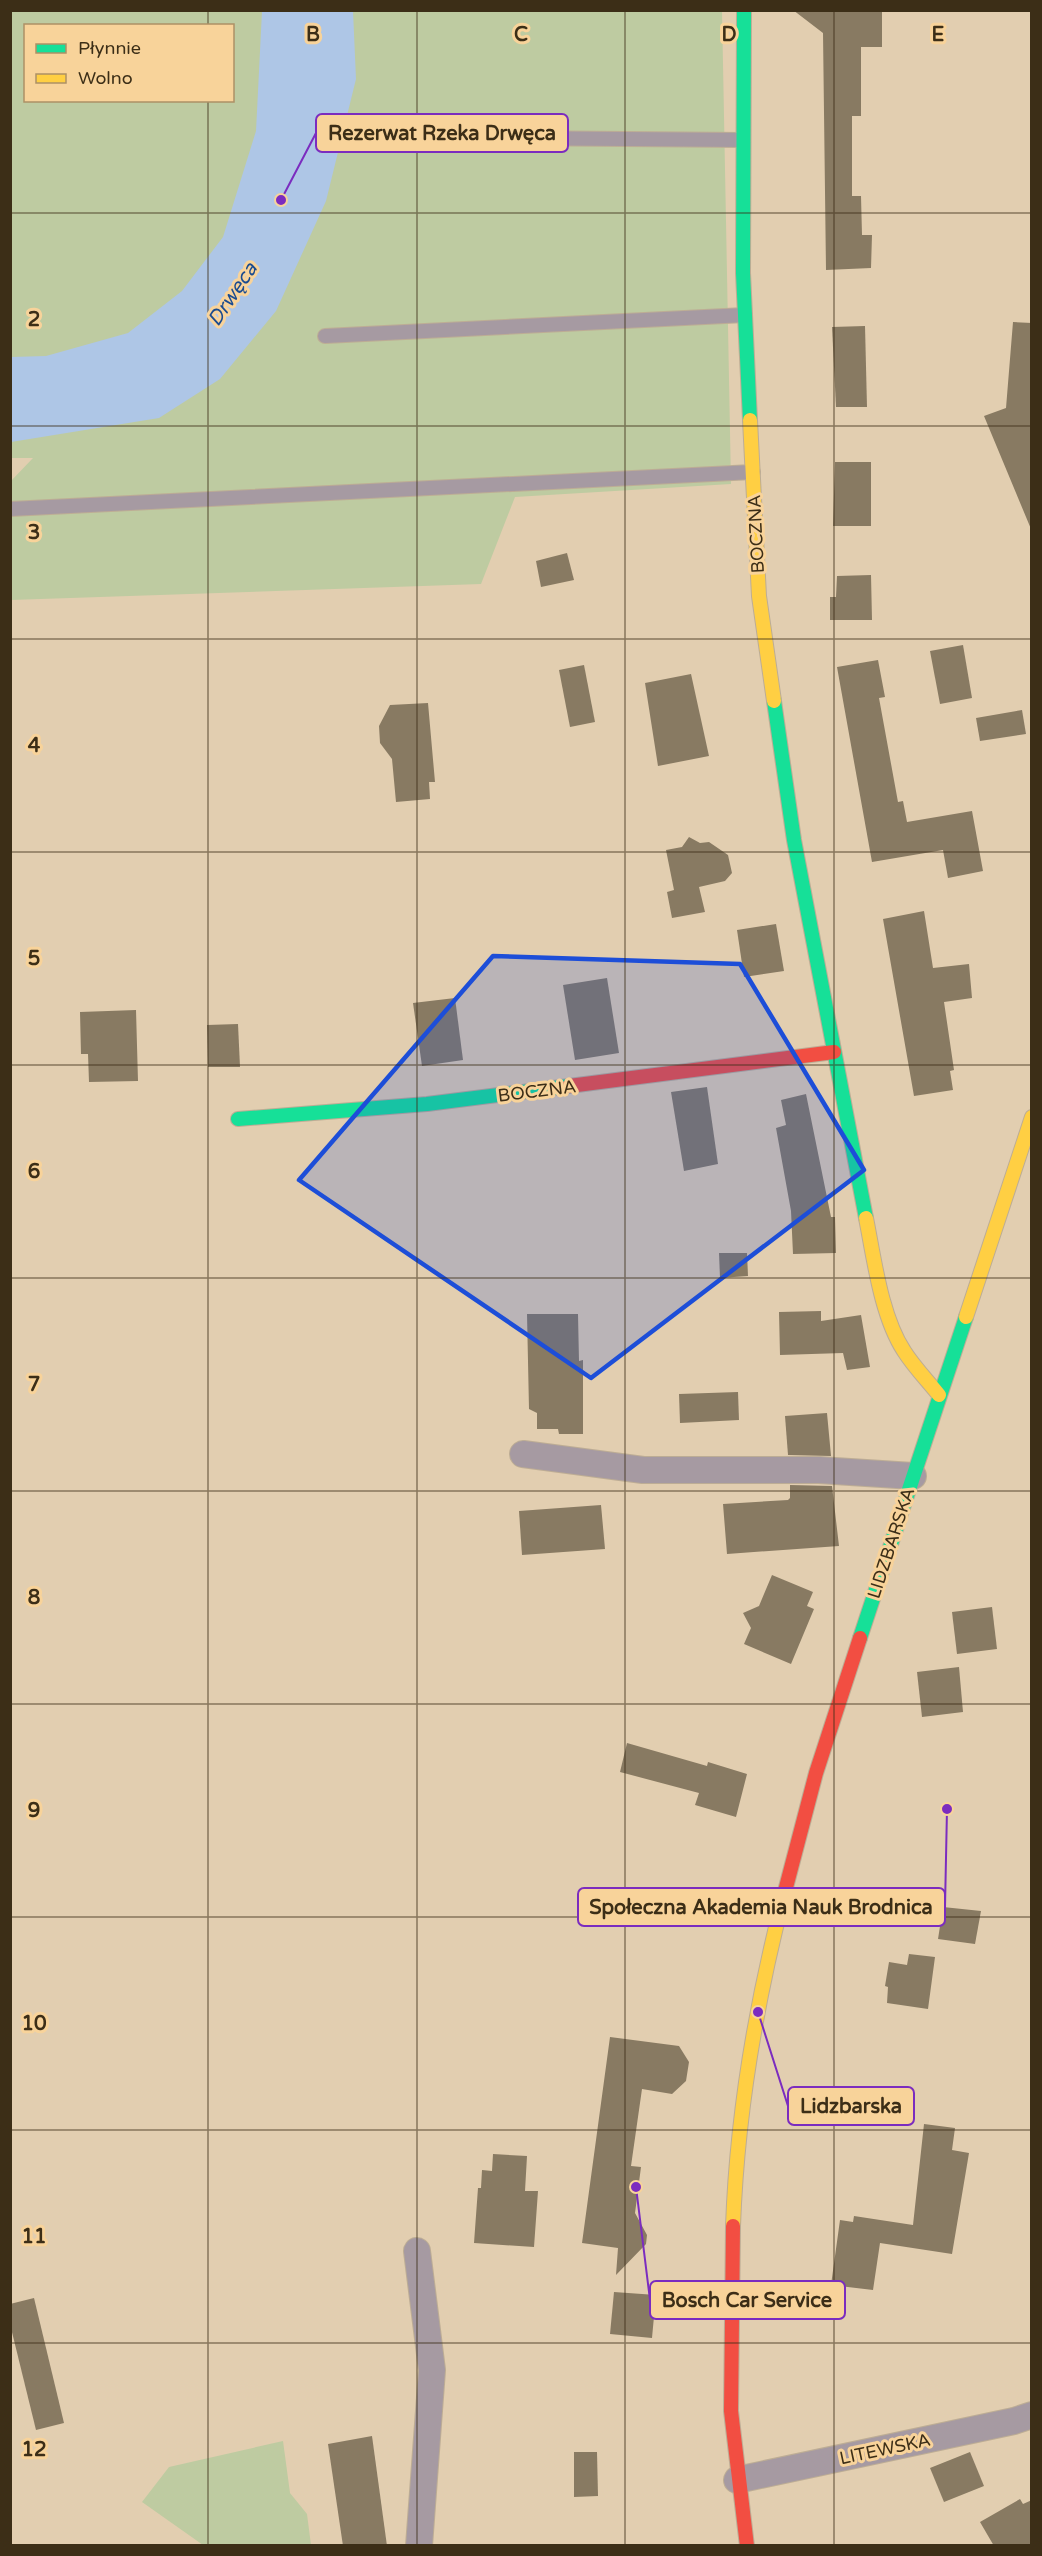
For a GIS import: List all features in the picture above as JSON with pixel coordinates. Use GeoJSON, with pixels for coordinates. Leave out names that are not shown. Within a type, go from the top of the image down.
{"type":"FeatureCollection","features":[{"type":"Feature","properties":{"kind":"street","name":"BOCZNA"},"geometry":{"type":"LineString","coordinates":[[744,10],[745,315],[759,596],[794,840],[876,1271],[888,1313],[903,1350],[939,1395]]}},
{"type":"Feature","properties":{"kind":"street","name":"BOCZNA"},"geometry":{"type":"LineString","coordinates":[[238,1119],[427,1104],[834,1052]]}},
{"type":"Feature","properties":{"kind":"street","name":"LIDZBARSKA"},"geometry":{"type":"LineString","coordinates":[[747,2546],[737,2480],[731,2411],[731,2294],[736,2155],[758,2012],[776,1926],[816,1773],[1032,1117]]}},
{"type":"Feature","properties":{"kind":"street"},"geometry":{"type":"LineString","coordinates":[[523,1454],[643,1470],[819,1470],[913,1476]]}},
{"type":"Feature","properties":{"kind":"street"},"geometry":{"type":"LineString","coordinates":[[417,2252],[432,2370],[419,2546]]}},
{"type":"Feature","properties":{"kind":"street","name":"LITEWSKA"},"geometry":{"type":"LineString","coordinates":[[737,2480],[1014,2421],[1032,2415]]}},
{"type":"Feature","properties":{"kind":"lane"},"geometry":{"type":"LineString","coordinates":[[397,137],[743,140]]}},
{"type":"Feature","properties":{"kind":"lane"},"geometry":{"type":"LineString","coordinates":[[325,336],[745,315]]}},
{"type":"Feature","properties":{"kind":"lane"},"geometry":{"type":"LineString","coordinates":[[10,509],[753,472]]}},
{"type":"Feature","properties":{"kind":"highlighted area"},"geometry":{"type":"Polygon","coordinates":[[[493,956],[740,964],[864,1170],[591,1378],[299,1180],[493,956]]]}},
{"type":"Feature","properties":{"kind":"green space"},"geometry":{"type":"Polygon","coordinates":[[[10,11],[722,11],[731,484],[515,497],[481,584],[11,600],[11,481],[33,458],[11,458],[10,11]]]}},
{"type":"Feature","properties":{"kind":"green space"},"geometry":{"type":"Polygon","coordinates":[[[283,2441],[290,2493],[307,2514],[311,2545],[203,2545],[142,2502],[169,2467],[283,2441]]]}},
{"type":"Feature","properties":{"kind":"water","name":"Drwęca"},"geometry":{"type":"Polygon","coordinates":[[[262,11],[353,11],[356,79],[326,201],[276,311],[220,379],[159,418],[11,442],[11,357],[46,356],[128,333],[182,291],[223,237],[256,131],[262,11]]]}},
{"type":"Feature","properties":{"kind":"building"},"geometry":{"type":"Polygon","coordinates":[[[793,10],[882,10],[882,47],[861,47],[861,116],[852,116],[852,196],[861,196],[862,235],[872,235],[871,268],[826,270],[823,33],[793,10]]]}},
{"type":"Feature","properties":{"kind":"building"},"geometry":{"type":"Polygon","coordinates":[[[1013,322],[1032,323],[1031,529],[984,416],[1006,408],[1013,322]]]}},
{"type":"Feature","properties":{"kind":"building"},"geometry":{"type":"Polygon","coordinates":[[[865,326],[867,407],[836,407],[832,327],[865,326]]]}},
{"type":"Feature","properties":{"kind":"building"},"geometry":{"type":"Polygon","coordinates":[[[835,462],[871,462],[871,526],[833,526],[835,462]]]}},
{"type":"Feature","properties":{"kind":"building"},"geometry":{"type":"Polygon","coordinates":[[[567,553],[574,580],[541,587],[536,561],[567,553]]]}},
{"type":"Feature","properties":{"kind":"building"},"geometry":{"type":"Polygon","coordinates":[[[871,575],[872,620],[830,620],[830,597],[836,597],[837,576],[871,575]]]}},
{"type":"Feature","properties":{"kind":"building"},"geometry":{"type":"Polygon","coordinates":[[[963,645],[972,698],[940,704],[930,651],[963,645]]]}},
{"type":"Feature","properties":{"kind":"building"},"geometry":{"type":"Polygon","coordinates":[[[878,660],[885,697],[879,698],[898,802],[903,801],[907,822],[972,811],[983,871],[948,878],[943,850],[872,862],[837,667],[878,660]]]}},
{"type":"Feature","properties":{"kind":"building"},"geometry":{"type":"Polygon","coordinates":[[[584,665],[595,722],[570,727],[559,670],[584,665]]]}},
{"type":"Feature","properties":{"kind":"building"},"geometry":{"type":"Polygon","coordinates":[[[691,674],[709,756],[658,766],[645,683],[691,674]]]}},
{"type":"Feature","properties":{"kind":"building"},"geometry":{"type":"Polygon","coordinates":[[[428,703],[435,782],[429,782],[430,799],[396,802],[392,759],[380,743],[379,726],[390,705],[428,703]]]}},
{"type":"Feature","properties":{"kind":"building"},"geometry":{"type":"Polygon","coordinates":[[[1022,710],[1026,734],[980,741],[976,718],[1022,710]]]}},
{"type":"Feature","properties":{"kind":"building"},"geometry":{"type":"Polygon","coordinates":[[[689,837],[700,843],[709,842],[728,855],[732,873],[725,881],[699,887],[705,912],[672,918],[667,892],[674,890],[666,850],[682,847],[689,837]]]}},
{"type":"Feature","properties":{"kind":"building"},"geometry":{"type":"Polygon","coordinates":[[[924,911],[933,968],[969,964],[972,998],[944,1002],[954,1070],[950,1071],[953,1090],[914,1096],[883,919],[924,911]]]}},
{"type":"Feature","properties":{"kind":"building"},"geometry":{"type":"Polygon","coordinates":[[[776,924],[784,971],[744,977],[737,930],[776,924]]]}},
{"type":"Feature","properties":{"kind":"building"},"geometry":{"type":"Polygon","coordinates":[[[607,978],[619,1053],[575,1060],[563,985],[607,978]]]}},
{"type":"Feature","properties":{"kind":"building"},"geometry":{"type":"Polygon","coordinates":[[[455,998],[463,1060],[422,1066],[413,1003],[455,998]]]}},
{"type":"Feature","properties":{"kind":"building"},"geometry":{"type":"Polygon","coordinates":[[[136,1010],[138,1081],[89,1082],[88,1054],[81,1054],[80,1012],[136,1010]]]}},
{"type":"Feature","properties":{"kind":"building"},"geometry":{"type":"Polygon","coordinates":[[[238,1024],[240,1067],[208,1067],[207,1025],[238,1024]]]}},
{"type":"Feature","properties":{"kind":"building"},"geometry":{"type":"Polygon","coordinates":[[[707,1087],[718,1164],[684,1171],[671,1092],[707,1087]]]}},
{"type":"Feature","properties":{"kind":"building"},"geometry":{"type":"Polygon","coordinates":[[[806,1094],[831,1217],[835,1217],[836,1253],[793,1254],[791,1211],[776,1128],[786,1125],[781,1100],[806,1094]]]}},
{"type":"Feature","properties":{"kind":"building"},"geometry":{"type":"Polygon","coordinates":[[[719,1253],[747,1253],[748,1276],[720,1278],[719,1253]]]}},
{"type":"Feature","properties":{"kind":"building"},"geometry":{"type":"Polygon","coordinates":[[[821,1311],[821,1321],[861,1315],[870,1367],[847,1370],[843,1353],[780,1355],[779,1312],[821,1311]]]}},
{"type":"Feature","properties":{"kind":"building"},"geometry":{"type":"Polygon","coordinates":[[[527,1314],[578,1314],[579,1361],[583,1360],[583,1434],[559,1434],[558,1429],[537,1429],[537,1413],[529,1409],[527,1314]]]}},
{"type":"Feature","properties":{"kind":"building"},"geometry":{"type":"Polygon","coordinates":[[[738,1392],[739,1420],[680,1423],[679,1394],[738,1392]]]}},
{"type":"Feature","properties":{"kind":"building"},"geometry":{"type":"Polygon","coordinates":[[[827,1413],[831,1456],[788,1455],[785,1416],[827,1413]]]}},
{"type":"Feature","properties":{"kind":"building"},"geometry":{"type":"Polygon","coordinates":[[[790,1485],[832,1486],[839,1546],[727,1554],[723,1504],[788,1500],[790,1485]]]}},
{"type":"Feature","properties":{"kind":"building"},"geometry":{"type":"Polygon","coordinates":[[[601,1505],[605,1549],[522,1555],[519,1511],[601,1505]]]}},
{"type":"Feature","properties":{"kind":"building"},"geometry":{"type":"Polygon","coordinates":[[[772,1575],[813,1592],[807,1606],[814,1609],[791,1664],[744,1644],[751,1628],[743,1613],[759,1606],[772,1575]]]}},
{"type":"Feature","properties":{"kind":"building"},"geometry":{"type":"Polygon","coordinates":[[[992,1607],[997,1649],[957,1654],[952,1612],[992,1607]]]}},
{"type":"Feature","properties":{"kind":"building"},"geometry":{"type":"Polygon","coordinates":[[[959,1667],[963,1712],[922,1717],[917,1672],[959,1667]]]}},
{"type":"Feature","properties":{"kind":"building"},"geometry":{"type":"Polygon","coordinates":[[[627,1743],[707,1766],[708,1762],[747,1774],[736,1817],[695,1805],[699,1793],[620,1772],[627,1743]]]}},
{"type":"Feature","properties":{"kind":"building"},"geometry":{"type":"Polygon","coordinates":[[[943,1907],[981,1911],[975,1944],[938,1939],[943,1907]]]}},
{"type":"Feature","properties":{"kind":"building"},"geometry":{"type":"Polygon","coordinates":[[[909,1954],[935,1957],[928,2009],[887,2003],[888,1987],[885,1986],[889,1962],[907,1965],[909,1954]]]}},
{"type":"Feature","properties":{"kind":"building"},"geometry":{"type":"Polygon","coordinates":[[[610,2037],[679,2046],[689,2062],[686,2081],[672,2094],[642,2089],[631,2166],[641,2167],[635,2213],[647,2235],[646,2244],[616,2275],[618,2248],[582,2243],[610,2037]]]}},
{"type":"Feature","properties":{"kind":"building"},"geometry":{"type":"Polygon","coordinates":[[[924,2124],[955,2128],[952,2150],[969,2153],[952,2254],[880,2243],[873,2290],[831,2285],[840,2220],[853,2222],[854,2216],[913,2225],[924,2124]]]}},
{"type":"Feature","properties":{"kind":"building"},"geometry":{"type":"Polygon","coordinates":[[[493,2154],[527,2156],[525,2191],[538,2191],[534,2247],[474,2243],[478,2188],[481,2188],[482,2170],[492,2171],[493,2154]]]}},
{"type":"Feature","properties":{"kind":"building"},"geometry":{"type":"Polygon","coordinates":[[[614,2292],[656,2295],[652,2338],[610,2334],[614,2292]]]}},
{"type":"Feature","properties":{"kind":"building"},"geometry":{"type":"Polygon","coordinates":[[[34,2298],[64,2423],[36,2430],[10,2324],[10,2304],[34,2298]]]}},
{"type":"Feature","properties":{"kind":"building"},"geometry":{"type":"Polygon","coordinates":[[[372,2436],[387,2546],[343,2546],[328,2444],[372,2436]]]}},
{"type":"Feature","properties":{"kind":"building"},"geometry":{"type":"Polygon","coordinates":[[[574,2452],[597,2452],[598,2496],[574,2497],[574,2452]]]}},
{"type":"Feature","properties":{"kind":"building"},"geometry":{"type":"Polygon","coordinates":[[[970,2452],[984,2486],[944,2502],[930,2468],[970,2452]]]}},
{"type":"Feature","properties":{"kind":"building"},"geometry":{"type":"Polygon","coordinates":[[[1020,2499],[1023,2504],[1032,2500],[1032,2546],[994,2546],[980,2522],[1020,2499]]]}},
{"type":"Feature","properties":{"kind":"traffic: fast"},"geometry":{"type":"LineString","coordinates":[[744,10],[743,273],[750,420]]}},
{"type":"Feature","properties":{"kind":"traffic: fast"},"geometry":{"type":"LineString","coordinates":[[774,701],[794,840],[866,1218]]}},
{"type":"Feature","properties":{"kind":"traffic: fast"},"geometry":{"type":"LineString","coordinates":[[238,1119],[427,1104],[569,1086]]}},
{"type":"Feature","properties":{"kind":"traffic: fast"},"geometry":{"type":"LineString","coordinates":[[860,1638],[966,1317]]}},
{"type":"Feature","properties":{"kind":"traffic: slow"},"geometry":{"type":"LineString","coordinates":[[750,420],[759,596],[774,701]]}},
{"type":"Feature","properties":{"kind":"traffic: slow"},"geometry":{"type":"LineString","coordinates":[[966,1317],[1032,1117]]}},
{"type":"Feature","properties":{"kind":"traffic: slow"},"geometry":{"type":"LineString","coordinates":[[866,1218],[879,1286],[889,1321],[908,1357],[939,1395]]}},
{"type":"Feature","properties":{"kind":"traffic: slow"},"geometry":{"type":"LineString","coordinates":[[733,2226],[739,2143],[750,2059],[765,1977],[784,1895]]}},
{"type":"Feature","properties":{"kind":"traffic: jam"},"geometry":{"type":"LineString","coordinates":[[569,1086],[834,1052]]}},
{"type":"Feature","properties":{"kind":"traffic: jam"},"geometry":{"type":"LineString","coordinates":[[784,1895],[816,1773],[860,1638]]}},
{"type":"Feature","properties":{"kind":"traffic: jam"},"geometry":{"type":"LineString","coordinates":[[733,2226],[731,2411],[747,2546]]}},
{"type":"Feature","properties":{"kind":"place","name":"Rezerwat Rzeka Drwęca"},"geometry":{"type":"Point","coordinates":[281,200]}},
{"type":"Feature","properties":{"kind":"place","name":"Społeczna Akademia Nauk Brodnica"},"geometry":{"type":"Point","coordinates":[947,1809]}},
{"type":"Feature","properties":{"kind":"place","name":"Lidzbarska"},"geometry":{"type":"Point","coordinates":[758,2012]}},
{"type":"Feature","properties":{"kind":"place","name":"Bosch Car Service"},"geometry":{"type":"Point","coordinates":[636,2187]}}]}
